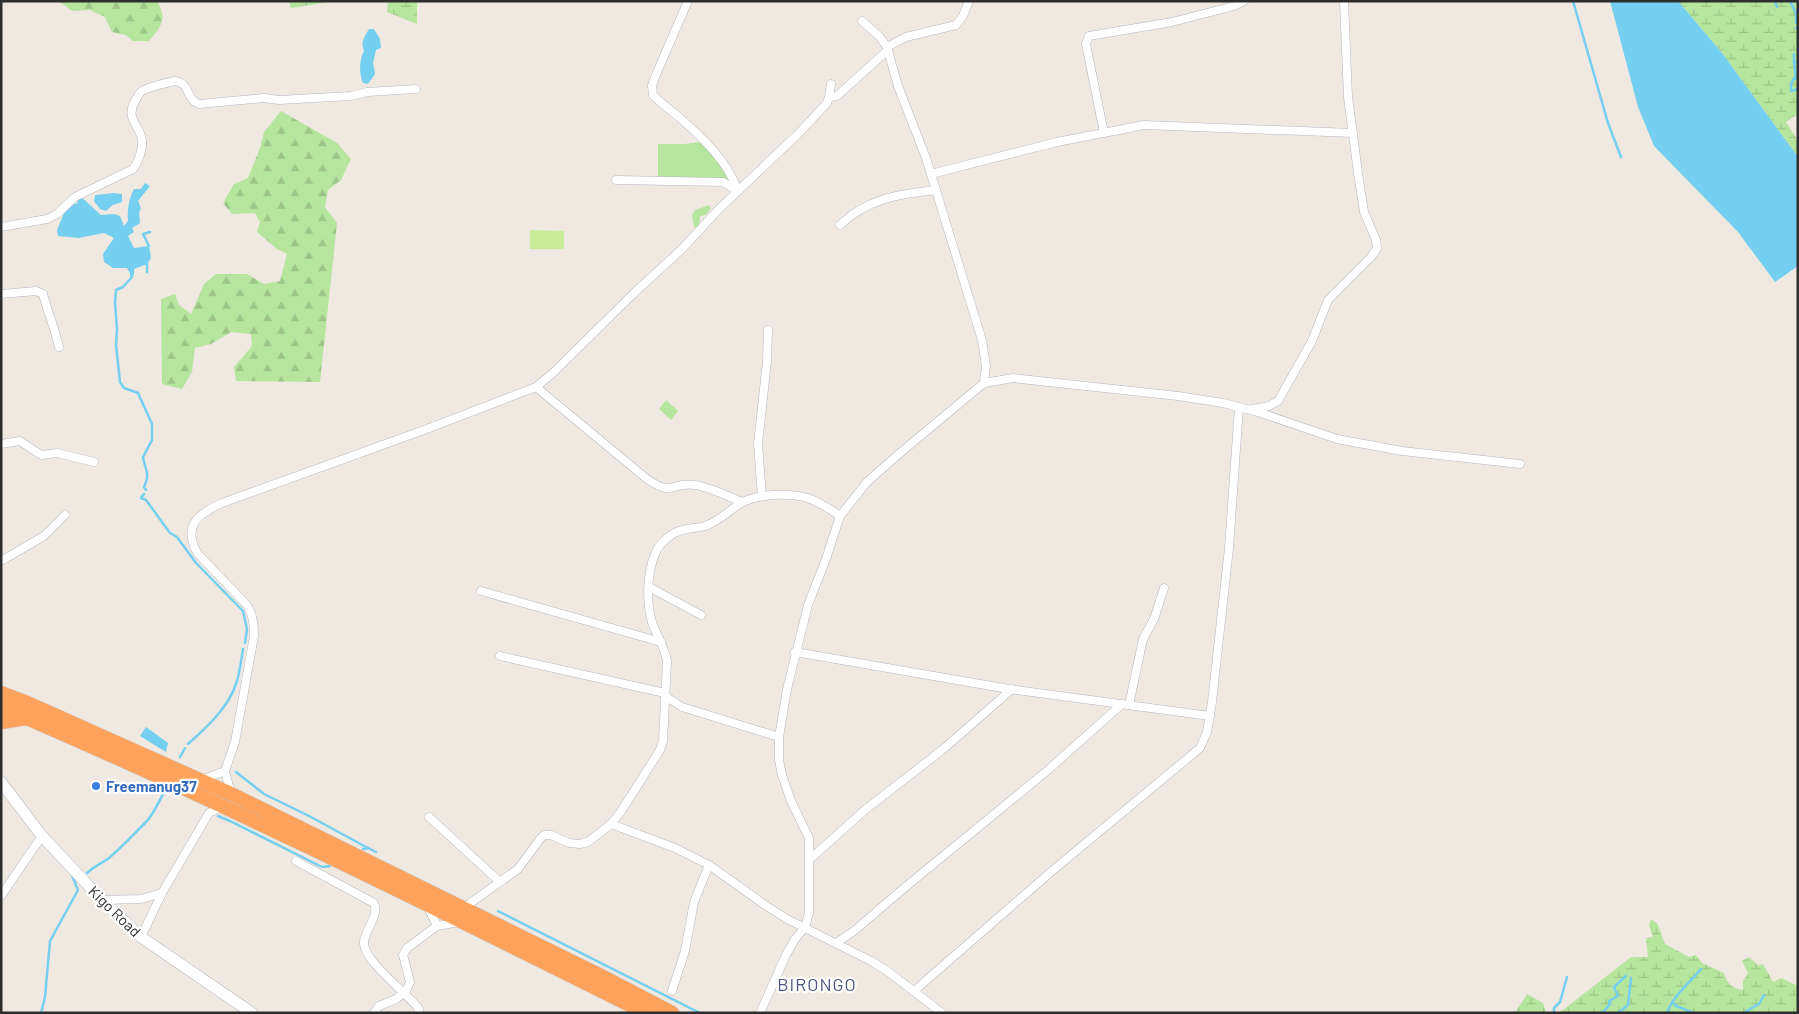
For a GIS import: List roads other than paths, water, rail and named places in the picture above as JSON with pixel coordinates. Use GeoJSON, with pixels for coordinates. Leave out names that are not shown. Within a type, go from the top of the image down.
{"type":"FeatureCollection","features":[{"type":"Feature","properties":{"kind":"highway"},"geometry":{"type":"LineString","coordinates":[[1,693],[200,780],[227,800],[427,905],[462,915],[480,907],[672,1013]]}},
{"type":"Feature","properties":{"kind":"highway"},"geometry":{"type":"LineString","coordinates":[[1,707],[206,798],[227,800],[462,915],[646,1013]]}},
{"type":"Feature","properties":{"kind":"highway"},"geometry":{"type":"LineString","coordinates":[[1,722],[27,718]]}},
{"type":"Feature","properties":{"kind":"street"},"geometry":{"type":"LineString","coordinates":[[688,1],[652,86],[653,95],[679,117],[714,152],[734,179],[738,191]]}},
{"type":"Feature","properties":{"kind":"street"},"geometry":{"type":"LineString","coordinates":[[829,97],[837,96],[888,49],[906,38],[956,25],[963,16],[969,1]]}},
{"type":"Feature","properties":{"kind":"street"},"geometry":{"type":"LineString","coordinates":[[1104,133],[1086,44],[1089,36],[1172,22],[1234,6],[1244,1]]}},
{"type":"Feature","properties":{"kind":"street"},"geometry":{"type":"LineString","coordinates":[[1251,410],[1269,406],[1278,401],[1312,340],[1328,300],[1371,258],[1377,248],[1376,240],[1364,212],[1348,97],[1344,1]]}},
{"type":"Feature","properties":{"kind":"street"},"geometry":{"type":"LineString","coordinates":[[862,21],[880,37],[888,49],[898,86],[931,174],[982,340],[986,366],[984,383]]}},
{"type":"Feature","properties":{"kind":"street"},"geometry":{"type":"LineString","coordinates":[[1,227],[47,219],[57,214],[75,197],[134,169],[142,150],[143,141],[131,118],[131,112],[142,91],[180,81],[184,83],[191,99],[199,104],[264,98],[279,100],[351,96],[367,92],[416,89]]}},
{"type":"Feature","properties":{"kind":"street"},"geometry":{"type":"LineString","coordinates":[[141,937],[162,894],[209,813],[227,800],[225,770],[235,742],[254,636],[253,615],[247,605],[198,554],[194,546],[191,536],[192,526],[198,517],[206,510],[222,503],[424,430],[536,387],[587,341],[629,298],[682,249],[719,209],[800,132],[823,108],[829,97],[831,84]]}},
{"type":"Feature","properties":{"kind":"street"},"geometry":{"type":"LineString","coordinates":[[931,174],[1056,142],[1144,125],[1353,133]]}},
{"type":"Feature","properties":{"kind":"street"},"geometry":{"type":"LineString","coordinates":[[616,180],[723,182],[738,191]]}},
{"type":"Feature","properties":{"kind":"street"},"geometry":{"type":"LineString","coordinates":[[840,224],[862,207],[890,197],[936,190]]}},
{"type":"Feature","properties":{"kind":"street"},"geometry":{"type":"LineString","coordinates":[[1,294],[41,292],[59,348]]}},
{"type":"Feature","properties":{"kind":"street"},"geometry":{"type":"LineString","coordinates":[[762,496],[758,444],[767,361],[768,330]]}},
{"type":"Feature","properties":{"kind":"street"},"geometry":{"type":"LineString","coordinates":[[760,1013],[786,955],[805,926],[809,913],[809,838],[791,801],[779,760],[779,737],[786,688],[808,605],[840,516],[867,482],[984,383],[1013,378],[1178,396],[1239,406],[1330,438],[1350,442],[1402,452],[1520,464]]}},
{"type":"Feature","properties":{"kind":"street"},"geometry":{"type":"LineString","coordinates":[[536,387],[640,473],[661,488],[671,489],[694,484],[742,502]]}},
{"type":"Feature","properties":{"kind":"street"},"geometry":{"type":"LineString","coordinates":[[914,991],[1052,871],[1200,748],[1207,732],[1210,716],[1229,548],[1239,406]]}},
{"type":"Feature","properties":{"kind":"street"},"geometry":{"type":"LineString","coordinates":[[1,444],[20,441],[41,455],[57,454],[94,462]]}},
{"type":"Feature","properties":{"kind":"street"},"geometry":{"type":"LineString","coordinates":[[480,907],[500,882],[521,865],[544,836],[551,835],[569,843],[580,844],[588,842],[610,824],[660,750],[665,732],[667,661],[650,611],[649,587],[654,555],[657,548],[677,531],[698,528],[714,522],[742,502],[762,496],[796,494],[812,499],[840,516]]}},
{"type":"Feature","properties":{"kind":"street"},"geometry":{"type":"LineString","coordinates":[[1,560],[44,536],[65,515]]}},
{"type":"Feature","properties":{"kind":"street"},"geometry":{"type":"LineString","coordinates":[[649,587],[701,615]]}},
{"type":"Feature","properties":{"kind":"street"},"geometry":{"type":"LineString","coordinates":[[836,943],[854,931],[1125,704],[1142,639],[1154,619],[1164,588]]}},
{"type":"Feature","properties":{"kind":"street"},"geometry":{"type":"LineString","coordinates":[[481,591],[661,642]]}},
{"type":"Feature","properties":{"kind":"street"},"geometry":{"type":"LineString","coordinates":[[795,652],[1012,689],[1210,716]]}},
{"type":"Feature","properties":{"kind":"street"},"geometry":{"type":"LineString","coordinates":[[500,656],[665,695],[682,707],[779,737]]}},
{"type":"Feature","properties":{"kind":"street"},"geometry":{"type":"LineString","coordinates":[[809,860],[866,809],[941,751],[1012,689]]}},
{"type":"Feature","properties":{"kind":"street"},"geometry":{"type":"LineString","coordinates":[[200,780],[225,770]]}},
{"type":"Feature","properties":{"kind":"street","name":"Kigo Road"},"geometry":{"type":"LineString","coordinates":[[1,782],[42,836],[102,900],[141,937],[252,1013]]}},
{"type":"Feature","properties":{"kind":"street"},"geometry":{"type":"LineString","coordinates":[[206,798],[209,813]]}},
{"type":"Feature","properties":{"kind":"street"},"geometry":{"type":"LineString","coordinates":[[429,817],[500,882]]}},
{"type":"Feature","properties":{"kind":"street"},"geometry":{"type":"LineString","coordinates":[[610,824],[675,848],[709,864],[787,919],[805,926],[871,961],[942,1013]]}},
{"type":"Feature","properties":{"kind":"street"},"geometry":{"type":"LineString","coordinates":[[1,896],[42,836]]}},
{"type":"Feature","properties":{"kind":"street"},"geometry":{"type":"LineString","coordinates":[[296,861],[374,903],[373,918],[364,943],[367,955],[414,1002],[419,1009],[418,1013]]}},
{"type":"Feature","properties":{"kind":"street"},"geometry":{"type":"LineString","coordinates":[[672,991],[685,950],[693,908],[709,864]]}},
{"type":"Feature","properties":{"kind":"street"},"geometry":{"type":"LineString","coordinates":[[102,900],[141,899],[162,894]]}},
{"type":"Feature","properties":{"kind":"street"},"geometry":{"type":"LineString","coordinates":[[427,905],[437,926]]}},
{"type":"Feature","properties":{"kind":"street"},"geometry":{"type":"LineString","coordinates":[[374,1013],[379,1006],[404,994],[410,982],[404,960],[404,951],[437,926],[462,915]]}},
{"type":"Feature","properties":{"kind":"water"},"geometry":{"type":"Polygon","coordinates":[[[1610,1],[1678,1],[1722,53],[1798,157],[1798,266],[1775,282],[1738,232],[1654,146],[1638,107],[1610,1]]]}},
{"type":"Feature","properties":{"kind":"water"},"geometry":{"type":"Polygon","coordinates":[[[369,29],[374,29],[380,39],[381,48],[376,50],[373,63],[375,74],[368,84],[363,83],[360,67],[364,51],[363,42],[369,29]]]}},
{"type":"Feature","properties":{"kind":"water"},"geometry":{"type":"Polygon","coordinates":[[[145,183],[150,186],[138,201],[141,208],[139,213],[140,223],[132,228],[134,232],[128,236],[134,248],[149,246],[151,258],[147,264],[134,269],[132,277],[127,268],[113,268],[104,262],[103,254],[114,238],[104,233],[79,238],[58,236],[57,230],[69,201],[77,204],[79,195],[101,215],[114,214],[120,216],[124,226],[128,221],[132,193],[134,189],[141,189],[145,183]]]}},
{"type":"Feature","properties":{"kind":"water"},"geometry":{"type":"Polygon","coordinates":[[[122,194],[122,202],[113,205],[106,211],[100,209],[94,201],[95,195],[122,194]]]}},
{"type":"Feature","properties":{"kind":"water"},"geometry":{"type":"Polygon","coordinates":[[[146,727],[168,743],[166,752],[140,736],[146,727]]]}},
{"type":"Feature","properties":{"kind":"waterway"},"geometry":{"type":"LineString","coordinates":[[1573,1],[1608,123],[1621,157]]}},
{"type":"Feature","properties":{"kind":"waterway"},"geometry":{"type":"LineString","coordinates":[[1775,1],[1777,7]]}},
{"type":"Feature","properties":{"kind":"waterway"},"geometry":{"type":"LineString","coordinates":[[1790,1],[1796,17]]}},
{"type":"Feature","properties":{"kind":"waterway"},"geometry":{"type":"LineString","coordinates":[[1796,1],[1798,5]]}},
{"type":"Feature","properties":{"kind":"waterway"},"geometry":{"type":"LineString","coordinates":[[1798,15],[1796,17],[1796,23],[1798,23]]}},
{"type":"Feature","properties":{"kind":"waterway"},"geometry":{"type":"LineString","coordinates":[[1794,54],[1794,62]]}},
{"type":"Feature","properties":{"kind":"waterway"},"geometry":{"type":"LineString","coordinates":[[1796,79],[1794,62],[1798,62]]}},
{"type":"Feature","properties":{"kind":"waterway"},"geometry":{"type":"LineString","coordinates":[[1798,79],[1794,78],[1791,84],[1791,91],[1798,89]]}},
{"type":"Feature","properties":{"kind":"waterway"},"geometry":{"type":"LineString","coordinates":[[149,246],[143,234],[150,232]]}},
{"type":"Feature","properties":{"kind":"waterway"},"geometry":{"type":"LineString","coordinates":[[147,264],[147,272]]}},
{"type":"Feature","properties":{"kind":"waterway"},"geometry":{"type":"LineString","coordinates":[[131,274],[132,277],[123,287],[116,290],[116,345],[120,382],[124,388],[138,393],[152,424],[152,440],[143,457],[147,475],[144,487],[146,490]]}},
{"type":"Feature","properties":{"kind":"waterway"},"geometry":{"type":"LineString","coordinates":[[144,494],[141,498],[146,500],[170,533],[177,537],[196,563],[243,611],[247,629],[245,643]]}},
{"type":"Feature","properties":{"kind":"waterway"},"geometry":{"type":"LineString","coordinates":[[188,744],[209,724],[228,701],[237,680],[243,649]]}},
{"type":"Feature","properties":{"kind":"waterway"},"geometry":{"type":"LineString","coordinates":[[180,757],[185,748]]}},
{"type":"Feature","properties":{"kind":"waterway"},"geometry":{"type":"LineString","coordinates":[[236,772],[264,794],[368,848]]}},
{"type":"Feature","properties":{"kind":"waterway"},"geometry":{"type":"LineString","coordinates":[[87,873],[109,858],[145,823],[168,787]]}},
{"type":"Feature","properties":{"kind":"waterway"},"geometry":{"type":"LineString","coordinates":[[218,816],[322,867],[330,866]]}},
{"type":"Feature","properties":{"kind":"waterway"},"geometry":{"type":"LineString","coordinates":[[363,849],[368,848],[376,852]]}},
{"type":"Feature","properties":{"kind":"waterway"},"geometry":{"type":"LineString","coordinates":[[41,1013],[45,997],[50,941],[78,890],[71,873]]}},
{"type":"Feature","properties":{"kind":"waterway"},"geometry":{"type":"LineString","coordinates":[[498,911],[700,1013]]}},
{"type":"Feature","properties":{"kind":"waterway"},"geometry":{"type":"LineString","coordinates":[[1667,1013],[1677,995],[1701,969]]}},
{"type":"Feature","properties":{"kind":"waterway"},"geometry":{"type":"LineString","coordinates":[[1600,1013],[1610,1004],[1609,1001],[1618,996],[1614,987],[1626,976]]}},
{"type":"Feature","properties":{"kind":"waterway"},"geometry":{"type":"LineString","coordinates":[[1554,1013],[1554,1008],[1560,1002],[1567,977]]}},
{"type":"Feature","properties":{"kind":"waterway"},"geometry":{"type":"LineString","coordinates":[[1618,1013],[1628,1005],[1631,978]]}},
{"type":"Feature","properties":{"kind":"waterway"},"geometry":{"type":"LineString","coordinates":[[1743,1013],[1759,1004],[1764,995]]}},
{"type":"Feature","properties":{"kind":"waterway"},"geometry":{"type":"LineString","coordinates":[[1673,1002],[1676,1006],[1694,1013]]}},
{"type":"Feature","properties":{"kind":"place","name":"Freemanug37"},"geometry":{"type":"Point","coordinates":[96,786]}},
{"type":"Feature","properties":{"kind":"district","name":"BIRONGO"},"geometry":{"type":"Point","coordinates":[817,984]}}]}
